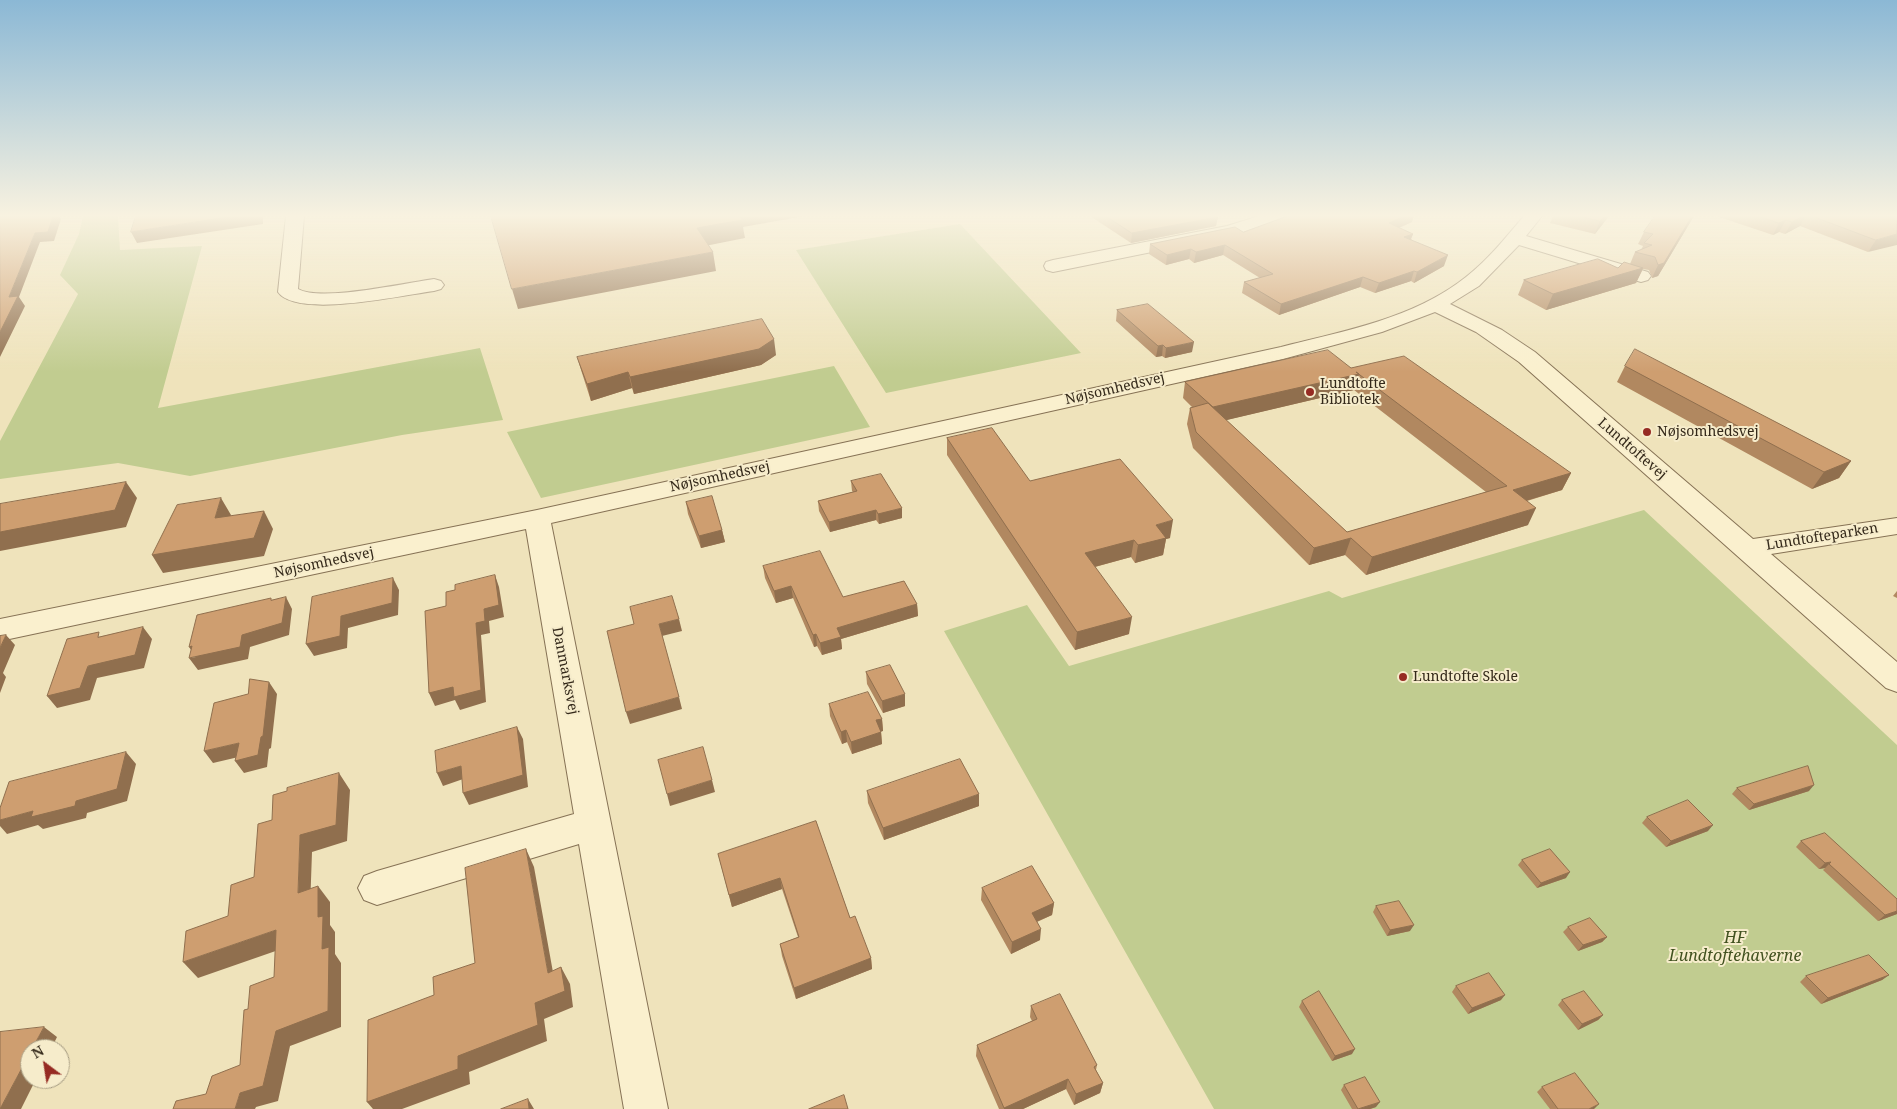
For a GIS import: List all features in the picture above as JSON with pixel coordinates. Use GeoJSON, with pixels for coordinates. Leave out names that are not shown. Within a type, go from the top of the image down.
{"type":"FeatureCollection","features":[{"type":"Feature","properties":{"kind":"street"},"geometry":{"type":"LineString","coordinates":[[290,268],[288,292],[301,299],[325,300],[434,285]]}},
{"type":"Feature","properties":{"kind":"street"},"geometry":{"type":"LineString","coordinates":[[1435,305],[1462,289],[1486,268]]}},
{"type":"Feature","properties":{"kind":"street"},"geometry":{"type":"LineString","coordinates":[[1613,268],[1641,276]]}},
{"type":"Feature","properties":{"kind":"street","name":"Nøjsomhedsvej"},"geometry":{"type":"LineString","coordinates":[[0,630],[537,518],[1283,353],[1377,327],[1435,305]]}},
{"type":"Feature","properties":{"kind":"street","name":"Lundtoftevej"},"geometry":{"type":"LineString","coordinates":[[1435,305],[1506,341],[1527,357],[1897,680]]}},
{"type":"Feature","properties":{"kind":"street","name":"Danmarksvej"},"geometry":{"type":"LineString","coordinates":[[537,518],[646,1109]]}},
{"type":"Feature","properties":{"kind":"street","name":"Lundtofteparken"},"geometry":{"type":"LineString","coordinates":[[1747,549],[1897,526]]}},
{"type":"Feature","properties":{"kind":"street"},"geometry":{"type":"LineString","coordinates":[[376,888],[593,824]]}},
{"type":"Feature","properties":{"kind":"green space"},"geometry":{"type":"Polygon","coordinates":[[[63,268],[196,268],[158,408],[480,348],[503,420],[402,435],[190,476],[118,463],[0,479],[0,441],[78,294],[60,275],[63,268]]]}},
{"type":"Feature","properties":{"kind":"green space"},"geometry":{"type":"Polygon","coordinates":[[[807,268],[1001,268],[1081,353],[886,393],[807,268]]]}},
{"type":"Feature","properties":{"kind":"green space"},"geometry":{"type":"Polygon","coordinates":[[[834,366],[870,427],[541,498],[507,432],[834,366]]]}},
{"type":"Feature","properties":{"kind":"green space","name":"HF Lundtoftehaverne"},"geometry":{"type":"Polygon","coordinates":[[[1644,510],[1897,745],[1897,1109],[1214,1109],[944,631],[1027,605],[1069,666],[1329,591],[1342,598],[1644,510]]]}},
{"type":"Feature","properties":{"kind":"building"},"geometry":{"type":"Polygon","coordinates":[[[0,268],[21,268],[9,297],[18,296],[0,332],[0,268]]]}},
{"type":"Feature","properties":{"kind":"building"},"geometry":{"type":"Polygon","coordinates":[[[506,268],[627,268],[512,289],[506,268]]]}},
{"type":"Feature","properties":{"kind":"building"},"geometry":{"type":"Polygon","coordinates":[[[1263,268],[1425,268],[1417,272],[1414,271],[1379,283],[1363,277],[1281,304],[1244,282],[1273,274],[1263,268]]]}},
{"type":"Feature","properties":{"kind":"building"},"geometry":{"type":"Polygon","coordinates":[[[1567,268],[1643,268],[1553,294],[1524,280],[1567,268]]]}},
{"type":"Feature","properties":{"kind":"building"},"geometry":{"type":"Polygon","coordinates":[[[1148,304],[1194,342],[1166,348],[1163,345],[1158,346],[1117,310],[1148,304]]]}},
{"type":"Feature","properties":{"kind":"building"},"geometry":{"type":"Polygon","coordinates":[[[762,319],[774,339],[759,349],[630,377],[628,372],[587,384],[577,357],[762,319]]]}},
{"type":"Feature","properties":{"kind":"building"},"geometry":{"type":"Polygon","coordinates":[[[1635,349],[1851,461],[1824,472],[1625,366],[1635,349]]]}},
{"type":"Feature","properties":{"kind":"building"},"geometry":{"type":"Polygon","coordinates":[[[1328,350],[1351,368],[1404,356],[1571,473],[1513,490],[1536,508],[1372,557],[1351,538],[1314,548],[1196,432],[1190,408],[1208,403],[1347,532],[1507,486],[1359,374],[1213,407],[1185,382],[1328,350]]]}},
{"type":"Feature","properties":{"kind":"building"},"geometry":{"type":"Polygon","coordinates":[[[992,428],[1030,481],[1120,459],[1173,520],[1156,525],[1166,538],[1138,545],[1134,540],[1085,553],[1132,617],[1077,632],[947,438],[992,428]]]}},
{"type":"Feature","properties":{"kind":"building"},"geometry":{"type":"Polygon","coordinates":[[[881,474],[902,508],[878,514],[876,510],[829,522],[818,501],[857,491],[851,481],[881,474]]]}},
{"type":"Feature","properties":{"kind":"building"},"geometry":{"type":"Polygon","coordinates":[[[126,482],[115,510],[0,532],[0,504],[126,482]]]}},
{"type":"Feature","properties":{"kind":"building"},"geometry":{"type":"Polygon","coordinates":[[[712,496],[722,530],[699,536],[686,502],[712,496]]]}},
{"type":"Feature","properties":{"kind":"building"},"geometry":{"type":"Polygon","coordinates":[[[221,498],[215,518],[264,511],[254,538],[152,555],[177,505],[221,498]]]}},
{"type":"Feature","properties":{"kind":"building"},"geometry":{"type":"Polygon","coordinates":[[[820,551],[843,597],[904,581],[917,604],[837,628],[841,637],[820,643],[816,634],[813,635],[791,586],[774,591],[763,566],[820,551]]]}},
{"type":"Feature","properties":{"kind":"building"},"geometry":{"type":"Polygon","coordinates":[[[495,575],[499,605],[484,609],[485,621],[476,623],[481,690],[454,697],[453,687],[429,693],[425,611],[446,606],[446,592],[455,590],[455,585],[495,575]]]}},
{"type":"Feature","properties":{"kind":"building"},"geometry":{"type":"Polygon","coordinates":[[[393,578],[392,603],[341,616],[340,636],[306,644],[312,597],[393,578]]]}},
{"type":"Feature","properties":{"kind":"building"},"geometry":{"type":"Polygon","coordinates":[[[672,596],[679,619],[659,624],[679,697],[626,712],[607,631],[634,624],[630,607],[672,596]]]}},
{"type":"Feature","properties":{"kind":"building"},"geometry":{"type":"Polygon","coordinates":[[[286,597],[282,623],[242,635],[240,647],[189,658],[192,646],[189,647],[197,615],[271,598],[271,600],[286,597]]]}},
{"type":"Feature","properties":{"kind":"building"},"geometry":{"type":"Polygon","coordinates":[[[143,627],[135,655],[88,666],[80,688],[47,696],[67,639],[99,632],[98,637],[143,627]]]}},
{"type":"Feature","properties":{"kind":"building"},"geometry":{"type":"Polygon","coordinates":[[[6,635],[0,648],[0,636],[6,635]]]}},
{"type":"Feature","properties":{"kind":"building"},"geometry":{"type":"Polygon","coordinates":[[[890,665],[905,694],[882,701],[866,672],[890,665]]]}},
{"type":"Feature","properties":{"kind":"building"},"geometry":{"type":"Polygon","coordinates":[[[250,679],[269,682],[263,736],[261,737],[258,755],[235,761],[239,743],[204,751],[214,703],[248,694],[250,679]]]}},
{"type":"Feature","properties":{"kind":"building"},"geometry":{"type":"Polygon","coordinates":[[[868,692],[882,719],[876,720],[881,732],[851,742],[846,730],[841,732],[829,704],[868,692]]]}},
{"type":"Feature","properties":{"kind":"building"},"geometry":{"type":"Polygon","coordinates":[[[517,727],[523,775],[463,793],[461,766],[437,773],[435,751],[517,727]]]}},
{"type":"Feature","properties":{"kind":"building"},"geometry":{"type":"Polygon","coordinates":[[[703,747],[712,780],[667,794],[658,760],[703,747]]]}},
{"type":"Feature","properties":{"kind":"building"},"geometry":{"type":"Polygon","coordinates":[[[126,752],[117,789],[76,801],[75,806],[31,817],[33,811],[0,820],[0,808],[9,782],[126,752]]]}},
{"type":"Feature","properties":{"kind":"building"},"geometry":{"type":"Polygon","coordinates":[[[960,759],[979,794],[883,828],[867,791],[960,759]]]}},
{"type":"Feature","properties":{"kind":"building"},"geometry":{"type":"Polygon","coordinates":[[[1808,766],[1814,785],[1754,804],[1737,788],[1808,766]]]}},
{"type":"Feature","properties":{"kind":"building"},"geometry":{"type":"Polygon","coordinates":[[[339,773],[336,825],[300,835],[298,893],[318,886],[318,917],[323,916],[322,949],[329,947],[328,1011],[276,1031],[263,1086],[240,1093],[235,1109],[173,1109],[176,1101],[206,1094],[212,1076],[240,1065],[244,1010],[248,1009],[250,986],[274,977],[276,930],[183,962],[186,931],[228,916],[231,885],[254,877],[258,824],[272,820],[273,795],[287,791],[287,788],[339,773]]]}},
{"type":"Feature","properties":{"kind":"building"},"geometry":{"type":"Polygon","coordinates":[[[1688,800],[1713,825],[1671,841],[1647,817],[1688,800]]]}},
{"type":"Feature","properties":{"kind":"building"},"geometry":{"type":"Polygon","coordinates":[[[816,821],[850,918],[855,916],[871,958],[794,988],[780,944],[799,937],[780,878],[729,895],[718,854],[816,821]]]}},
{"type":"Feature","properties":{"kind":"building"},"geometry":{"type":"Polygon","coordinates":[[[1825,833],[1897,899],[1897,911],[1885,915],[1829,864],[1831,862],[1825,863],[1801,841],[1825,833]]]}},
{"type":"Feature","properties":{"kind":"building"},"geometry":{"type":"Polygon","coordinates":[[[526,849],[548,973],[561,967],[565,991],[535,1003],[538,1025],[458,1056],[458,1069],[367,1102],[368,1020],[434,995],[433,977],[475,963],[465,868],[526,849]]]}},
{"type":"Feature","properties":{"kind":"building"},"geometry":{"type":"Polygon","coordinates":[[[1550,849],[1570,872],[1541,883],[1522,860],[1550,849]]]}},
{"type":"Feature","properties":{"kind":"building"},"geometry":{"type":"Polygon","coordinates":[[[1032,866],[1054,903],[1032,913],[1041,929],[1012,942],[982,888],[1032,866]]]}},
{"type":"Feature","properties":{"kind":"building"},"geometry":{"type":"Polygon","coordinates":[[[1399,901],[1414,925],[1390,930],[1376,906],[1399,901]]]}},
{"type":"Feature","properties":{"kind":"building"},"geometry":{"type":"Polygon","coordinates":[[[1590,918],[1607,937],[1583,945],[1568,927],[1590,918]]]}},
{"type":"Feature","properties":{"kind":"building"},"geometry":{"type":"Polygon","coordinates":[[[1869,955],[1889,975],[1828,998],[1806,976],[1869,955]]]}},
{"type":"Feature","properties":{"kind":"building"},"geometry":{"type":"Polygon","coordinates":[[[1489,973],[1505,995],[1472,1008],[1456,986],[1489,973]]]}},
{"type":"Feature","properties":{"kind":"building"},"geometry":{"type":"Polygon","coordinates":[[[1319,991],[1355,1049],[1335,1056],[1302,1001],[1319,991]]]}},
{"type":"Feature","properties":{"kind":"building"},"geometry":{"type":"Polygon","coordinates":[[[1584,991],[1603,1015],[1582,1024],[1562,1000],[1584,991]]]}},
{"type":"Feature","properties":{"kind":"building"},"geometry":{"type":"Polygon","coordinates":[[[1060,994],[1097,1065],[1094,1067],[1103,1083],[1076,1094],[1068,1079],[1004,1108],[977,1045],[1037,1019],[1031,1006],[1060,994]]]}},
{"type":"Feature","properties":{"kind":"building"},"geometry":{"type":"Polygon","coordinates":[[[44,1027],[37,1039],[20,1039],[20,1072],[0,1109],[0,1032],[44,1027]]]}},
{"type":"Feature","properties":{"kind":"building"},"geometry":{"type":"Polygon","coordinates":[[[1575,1073],[1599,1104],[1589,1109],[1558,1109],[1542,1087],[1575,1073]]]}},
{"type":"Feature","properties":{"kind":"building"},"geometry":{"type":"Polygon","coordinates":[[[1365,1077],[1380,1102],[1358,1109],[1344,1085],[1365,1077]]]}},
{"type":"Feature","properties":{"kind":"building"},"geometry":{"type":"Polygon","coordinates":[[[844,1095],[848,1109],[809,1109],[844,1095]]]}},
{"type":"Feature","properties":{"kind":"building"},"geometry":{"type":"Polygon","coordinates":[[[528,1099],[529,1109],[501,1109],[528,1099]]]}},
{"type":"Feature","properties":{"kind":"place","name":"Lundtofte Bibliotek"},"geometry":{"type":"Point","coordinates":[1310,392]}},
{"type":"Feature","properties":{"kind":"place","name":"Nøjsomhedsvej"},"geometry":{"type":"Point","coordinates":[1647,432]}},
{"type":"Feature","properties":{"kind":"place","name":"Lundtofte Skole"},"geometry":{"type":"Point","coordinates":[1403,677]}}]}
